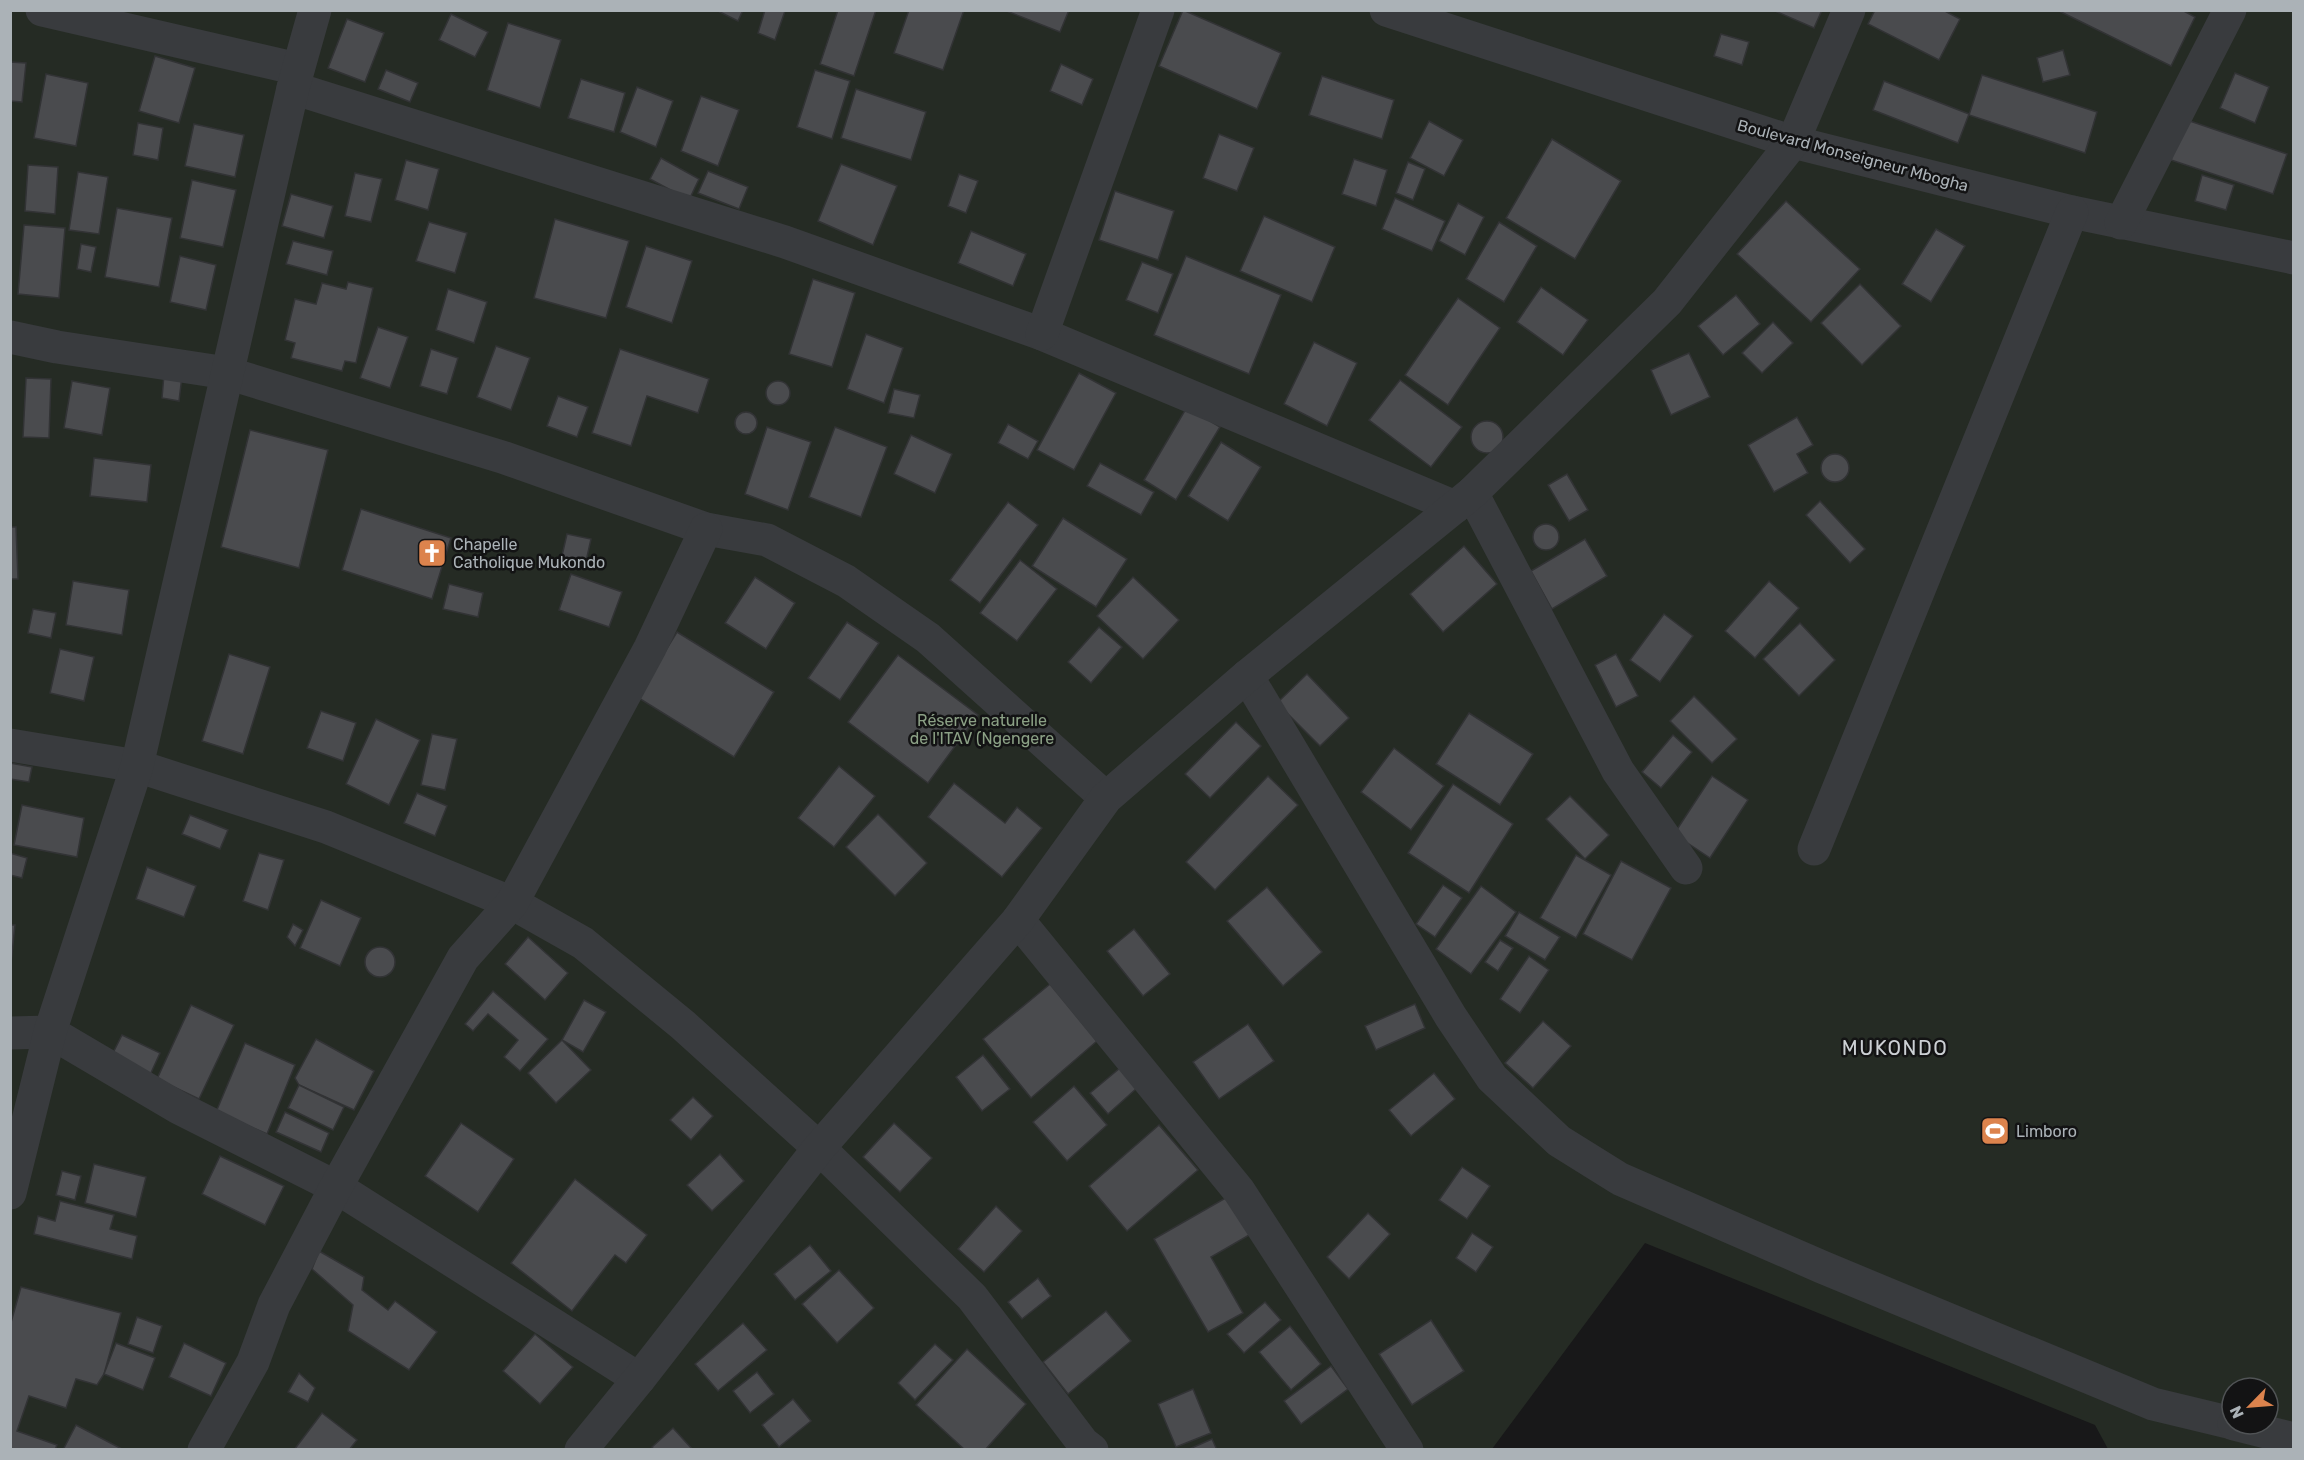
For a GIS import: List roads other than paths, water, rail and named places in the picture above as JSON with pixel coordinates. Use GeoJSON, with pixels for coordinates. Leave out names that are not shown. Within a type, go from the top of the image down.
{"type":"FeatureCollection","features":[{"type":"Feature","properties":{"kind":"street"},"geometry":{"type":"LineString","coordinates":[[42,10],[295,78],[785,242],[1042,334],[1464,500],[1618,771],[1686,868]]}},
{"type":"Feature","properties":{"kind":"street"},"geometry":{"type":"LineString","coordinates":[[10,1193],[50,1032],[137,766],[295,78],[315,10]]}},
{"type":"Feature","properties":{"kind":"street"},"geometry":{"type":"LineString","coordinates":[[1042,334],[1158,10]]}},
{"type":"Feature","properties":{"kind":"street","name":"Boulevard Monseigneur Mbogha"},"geometry":{"type":"LineString","coordinates":[[1386,10],[1793,142],[2072,213],[2294,258]]}},
{"type":"Feature","properties":{"kind":"street"},"geometry":{"type":"LineString","coordinates":[[581,1449],[819,1148],[1018,920],[1106,798],[1247,676],[1464,500],[1667,302],[1793,142],[1849,10]]}},
{"type":"Feature","properties":{"kind":"street"},"geometry":{"type":"LineString","coordinates":[[2121,223],[2230,10]]}},
{"type":"Feature","properties":{"kind":"street"},"geometry":{"type":"LineString","coordinates":[[1814,849],[2072,213]]}},
{"type":"Feature","properties":{"kind":"street"},"geometry":{"type":"LineString","coordinates":[[10,337],[57,348],[227,373],[502,457],[706,530],[767,540],[846,581],[928,638],[1106,798]]}},
{"type":"Feature","properties":{"kind":"street"},"geometry":{"type":"LineString","coordinates":[[204,1449],[253,1362],[274,1305],[336,1187],[463,958],[512,903],[650,648],[706,530]]}},
{"type":"Feature","properties":{"kind":"street"},"geometry":{"type":"LineString","coordinates":[[1247,676],[1450,1017],[1492,1078],[1559,1141],[1620,1179],[1833,1272],[2153,1404],[2220,1421]]}},
{"type":"Feature","properties":{"kind":"street"},"geometry":{"type":"LineString","coordinates":[[10,745],[137,766],[326,827],[512,903],[584,943],[683,1025],[819,1148],[972,1297],[1083,1443],[1092,1449]]}},
{"type":"Feature","properties":{"kind":"street"},"geometry":{"type":"LineString","coordinates":[[1018,920],[1239,1191],[1407,1449]]}},
{"type":"Feature","properties":{"kind":"street"},"geometry":{"type":"LineString","coordinates":[[10,1033],[50,1032],[178,1108],[336,1187],[639,1378]]}},
{"type":"Feature","properties":{"kind":"place","name":"Chapelle Catholique Mukondo"},"geometry":{"type":"Point","coordinates":[432,553]}},
{"type":"Feature","properties":{"kind":"place","name":"Limboro"},"geometry":{"type":"Point","coordinates":[1995,1131]}},
{"type":"Feature","properties":{"kind":"district","name":"MUKONDO"},"geometry":{"type":"Point","coordinates":[1895,1048]}},
{"type":"Feature","properties":{"kind":"park label","name":"Réserve naturelle de l'ITAV (Ngengere"},"geometry":{"type":"Point","coordinates":[982,729]}}]}
